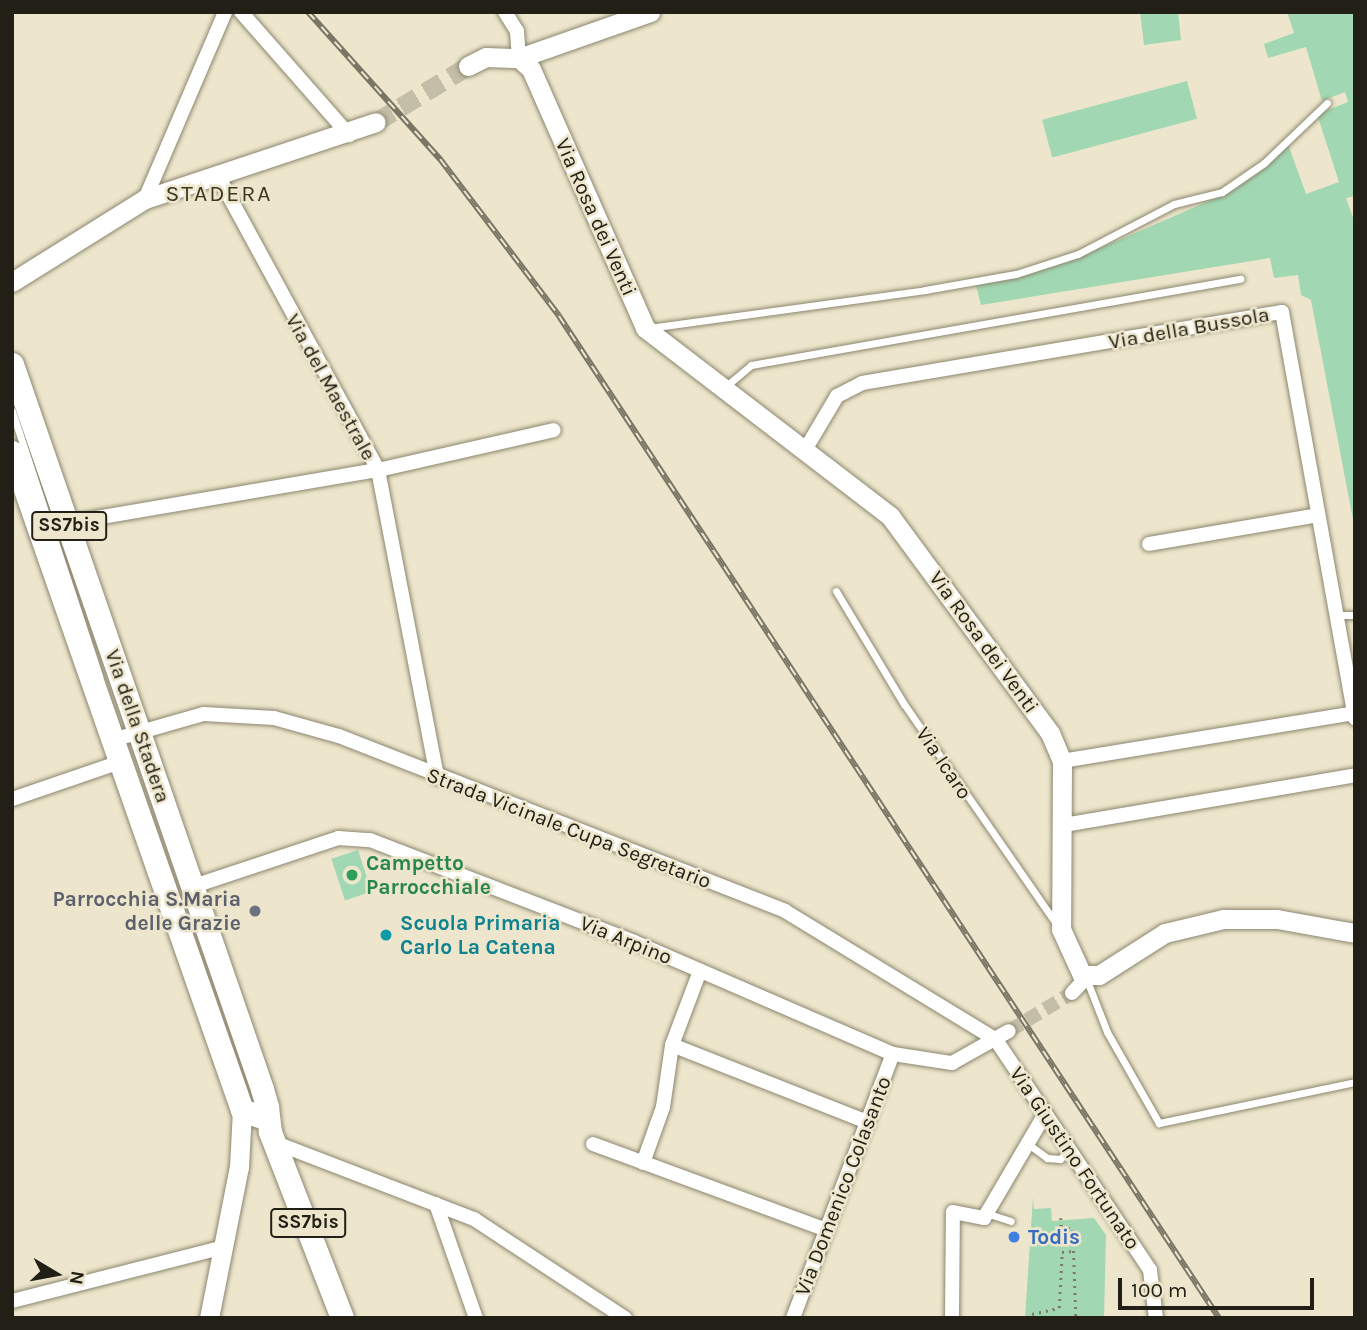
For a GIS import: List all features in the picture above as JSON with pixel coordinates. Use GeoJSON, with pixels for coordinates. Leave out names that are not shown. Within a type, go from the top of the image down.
{"type":"FeatureCollection","features":[{"type":"Feature","properties":{"kind":"main road","name":"Via della Stadera"},"geometry":{"type":"LineString","coordinates":[[12,364],[252,1059],[258,1113]]}},
{"type":"Feature","properties":{"kind":"main road","name":"Via della Stadera"},"geometry":{"type":"LineString","coordinates":[[12,452],[228,1055],[258,1113]]}},
{"type":"Feature","properties":{"kind":"main road"},"geometry":{"type":"LineString","coordinates":[[228,1055],[242,1066],[252,1059]]}},
{"type":"Feature","properties":{"kind":"main road","name":"SS7bis"},"geometry":{"type":"LineString","coordinates":[[258,1113],[342,1318]]}},
{"type":"Feature","properties":{"kind":"street"},"geometry":{"type":"LineString","coordinates":[[145,199],[225,12]]}},
{"type":"Feature","properties":{"kind":"street"},"geometry":{"type":"LineString","coordinates":[[241,12],[349,135]]}},
{"type":"Feature","properties":{"kind":"street"},"geometry":{"type":"LineString","coordinates":[[505,12],[517,31],[519,58]]}},
{"type":"Feature","properties":{"kind":"street"},"geometry":{"type":"LineString","coordinates":[[468,66],[486,57],[519,58],[650,12]]}},
{"type":"Feature","properties":{"kind":"street","name":"Via Rosa dei Venti"},"geometry":{"type":"LineString","coordinates":[[519,58],[530,69],[645,328],[890,516],[1051,733],[1062,761],[1064,825],[1061,929],[1086,978]]}},
{"type":"Feature","properties":{"kind":"street"},"geometry":{"type":"LineString","coordinates":[[12,282],[145,199],[349,135],[376,122]]}},
{"type":"Feature","properties":{"kind":"street","name":"Via del Maestrale"},"geometry":{"type":"LineString","coordinates":[[218,176],[377,470],[437,777]]}},
{"type":"Feature","properties":{"kind":"street","name":"Via della Bussola"},"geometry":{"type":"LineString","coordinates":[[805,450],[837,396],[862,383],[1282,312],[1354,715]]}},
{"type":"Feature","properties":{"kind":"street"},"geometry":{"type":"LineString","coordinates":[[67,523],[377,470],[554,430]]}},
{"type":"Feature","properties":{"kind":"street"},"geometry":{"type":"LineString","coordinates":[[1149,544],[1318,515]]}},
{"type":"Feature","properties":{"kind":"street","name":"Strada Vicinale Cupa Segretario"},"geometry":{"type":"LineString","coordinates":[[12,799],[119,750],[139,731],[227,711],[274,718],[339,736],[437,777],[785,911],[996,1040]]}},
{"type":"Feature","properties":{"kind":"street"},"geometry":{"type":"LineString","coordinates":[[1062,761],[1354,715]]}},
{"type":"Feature","properties":{"kind":"street"},"geometry":{"type":"LineString","coordinates":[[1064,825],[1355,775]]}},
{"type":"Feature","properties":{"kind":"street","name":"Via Arpino"},"geometry":{"type":"LineString","coordinates":[[194,886],[338,838],[370,840],[700,971],[893,1054],[952,1063],[1009,1031]]}},
{"type":"Feature","properties":{"kind":"street"},"geometry":{"type":"LineString","coordinates":[[1072,993],[1086,978],[1165,933],[1223,919],[1352,928]]}},
{"type":"Feature","properties":{"kind":"street"},"geometry":{"type":"LineString","coordinates":[[643,1163],[663,1107],[672,1045],[700,971]]}},
{"type":"Feature","properties":{"kind":"street","name":"Via Giustino Fortunato"},"geometry":{"type":"LineString","coordinates":[[996,1040],[1150,1270],[1156,1318]]}},
{"type":"Feature","properties":{"kind":"street"},"geometry":{"type":"LineString","coordinates":[[672,1045],[867,1122]]}},
{"type":"Feature","properties":{"kind":"street","name":"Via Domenico Colasanto"},"geometry":{"type":"LineString","coordinates":[[793,1318],[893,1054]]}},
{"type":"Feature","properties":{"kind":"street"},"geometry":{"type":"LineString","coordinates":[[209,1318],[225,1247],[239,1139],[258,1113],[436,1204],[495,1231],[625,1318]]}},
{"type":"Feature","properties":{"kind":"street"},"geometry":{"type":"LineString","coordinates":[[952,1318],[953,1212],[986,1213],[1045,1114]]}},
{"type":"Feature","properties":{"kind":"street"},"geometry":{"type":"LineString","coordinates":[[593,1144],[827,1230]]}},
{"type":"Feature","properties":{"kind":"street"},"geometry":{"type":"LineString","coordinates":[[436,1204],[476,1318]]}},
{"type":"Feature","properties":{"kind":"street"},"geometry":{"type":"LineString","coordinates":[[12,1301],[225,1247]]}},
{"type":"Feature","properties":{"kind":"lane"},"geometry":{"type":"LineString","coordinates":[[645,328],[925,290],[1016,274],[1077,254],[1174,204],[1222,192],[1264,163],[1327,103]]}},
{"type":"Feature","properties":{"kind":"lane"},"geometry":{"type":"LineString","coordinates":[[724,388],[751,365],[1241,279]]}},
{"type":"Feature","properties":{"kind":"lane"},"geometry":{"type":"LineString","coordinates":[[12,411],[99,661],[99,694]]}},
{"type":"Feature","properties":{"kind":"lane","name":"Via Icaro"},"geometry":{"type":"LineString","coordinates":[[836,591],[904,704],[1061,929]]}},
{"type":"Feature","properties":{"kind":"lane"},"geometry":{"type":"LineString","coordinates":[[1336,615],[1355,615]]}},
{"type":"Feature","properties":{"kind":"lane"},"geometry":{"type":"LineString","coordinates":[[99,661],[124,689]]}},
{"type":"Feature","properties":{"kind":"lane"},"geometry":{"type":"LineString","coordinates":[[1086,978],[1107,1032],[1159,1122],[1355,1082]]}},
{"type":"Feature","properties":{"kind":"lane"},"geometry":{"type":"LineString","coordinates":[[1027,1143],[1047,1158],[1060,1159],[1069,1150]]}},
{"type":"Feature","properties":{"kind":"lane"},"geometry":{"type":"LineString","coordinates":[[986,1213],[1011,1221]]}},
{"type":"Feature","properties":{"kind":"path"},"geometry":{"type":"LineString","coordinates":[[1061,1218],[1061,1226],[1073,1230],[1076,1318]]}},
{"type":"Feature","properties":{"kind":"path"},"geometry":{"type":"LineString","coordinates":[[1032,1314],[1056,1310],[1063,1294],[1062,1252],[1074,1251]]}},
{"type":"Feature","properties":{"kind":"path"},"geometry":{"type":"LineString","coordinates":[[1063,1294],[1076,1293]]}},
{"type":"Feature","properties":{"kind":"green space"},"geometry":{"type":"Polygon","coordinates":[[[1140,12],[1178,12],[1181,40],[1144,45],[1140,12]]]}},
{"type":"Feature","properties":{"kind":"green space"},"geometry":{"type":"Polygon","coordinates":[[[1287,12],[1355,12],[1355,196],[1346,198],[1355,223],[1355,530],[1311,300],[1301,295],[1298,275],[1274,278],[1270,258],[981,305],[976,286],[1087,254],[1218,197],[1288,144],[1306,194],[1339,182],[1317,114],[1348,102],[1345,92],[1322,101],[1306,47],[1268,58],[1264,44],[1294,33],[1287,12]]]}},
{"type":"Feature","properties":{"kind":"green space"},"geometry":{"type":"Polygon","coordinates":[[[1187,81],[1197,119],[1052,157],[1042,120],[1187,81]]]}},
{"type":"Feature","properties":{"kind":"green space","name":"Campetto Parrocchiale"},"geometry":{"type":"Polygon","coordinates":[[[358,850],[372,892],[345,900],[331,859],[358,850]]]}},
{"type":"Feature","properties":{"kind":"green space"},"geometry":{"type":"Polygon","coordinates":[[[1033,1197],[1034,1209],[1051,1208],[1052,1221],[1094,1218],[1106,1235],[1104,1318],[1025,1318],[1033,1197]]]}},
{"type":"Feature","properties":{"kind":"tunnel"},"geometry":{"type":"LineString","coordinates":[[376,122],[468,66]]}},
{"type":"Feature","properties":{"kind":"tunnel"},"geometry":{"type":"LineString","coordinates":[[1009,1031],[1072,993]]}},
{"type":"Feature","properties":{"kind":"railway"},"geometry":{"type":"LineString","coordinates":[[308,12],[440,159],[559,316],[1219,1318]]}},
{"type":"Feature","properties":{"kind":"place","name":"Campetto Parrocchiale"},"geometry":{"type":"Point","coordinates":[352,875]}},
{"type":"Feature","properties":{"kind":"place","name":"Parrocchia S.Maria delle Grazie"},"geometry":{"type":"Point","coordinates":[255,911]}},
{"type":"Feature","properties":{"kind":"place","name":"Scuola Primaria Carlo La Catena"},"geometry":{"type":"Point","coordinates":[386,935]}},
{"type":"Feature","properties":{"kind":"place","name":"Todis"},"geometry":{"type":"Point","coordinates":[1014,1237]}},
{"type":"Feature","properties":{"kind":"district","name":"STADERA"},"geometry":{"type":"Point","coordinates":[219,194]}}]}
